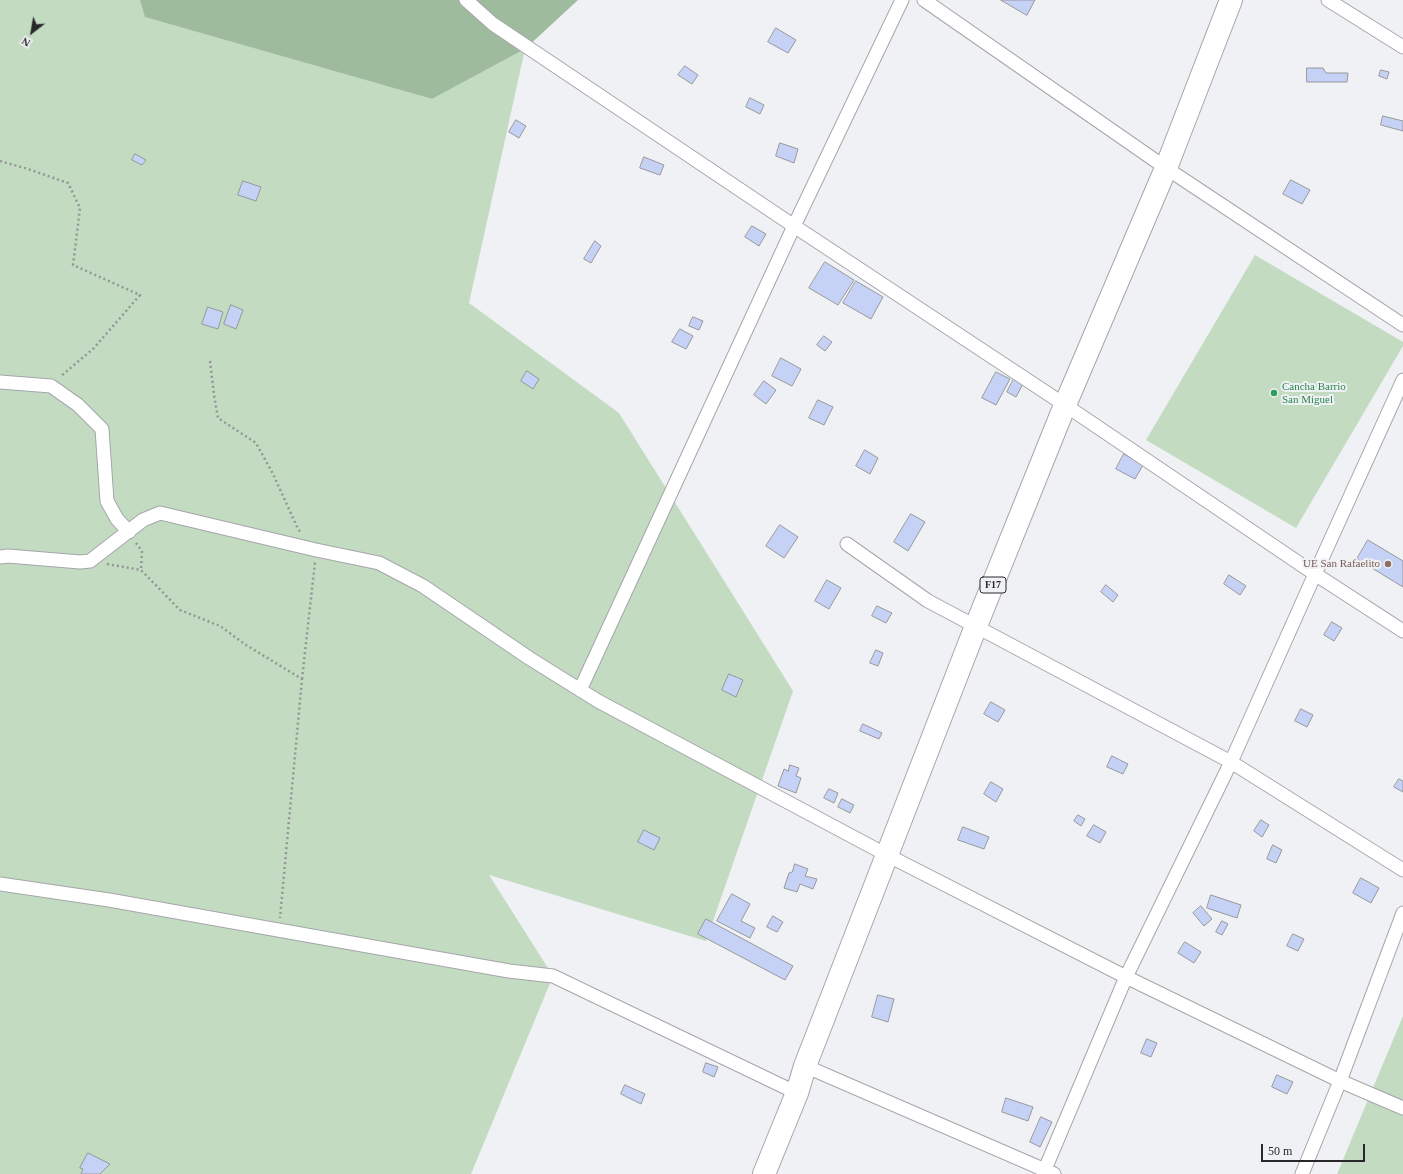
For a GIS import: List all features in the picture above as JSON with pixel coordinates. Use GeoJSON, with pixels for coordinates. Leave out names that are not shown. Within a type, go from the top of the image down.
{"type":"FeatureCollection","features":[{"type":"Feature","properties":{"kind":"highway","name":"F17"},"geometry":{"type":"LineString","coordinates":[[764,1174],[797,1093],[805,1066],[976,626],[1065,405],[1166,168],[1231,0]]}},
{"type":"Feature","properties":{"kind":"street"},"geometry":{"type":"LineString","coordinates":[[466,0],[493,24],[794,226],[1065,405],[1314,574],[1403,631]]}},
{"type":"Feature","properties":{"kind":"street"},"geometry":{"type":"LineString","coordinates":[[580,690],[794,226],[902,0]]}},
{"type":"Feature","properties":{"kind":"street"},"geometry":{"type":"LineString","coordinates":[[924,0],[1166,168],[1403,325]]}},
{"type":"Feature","properties":{"kind":"street"},"geometry":{"type":"LineString","coordinates":[[1328,0],[1403,47]]}},
{"type":"Feature","properties":{"kind":"street"},"geometry":{"type":"LineString","coordinates":[[805,1066],[1047,1173],[1126,977],[1231,762],[1314,574],[1403,380]]}},
{"type":"Feature","properties":{"kind":"street"},"geometry":{"type":"LineString","coordinates":[[0,382],[51,386],[78,405],[102,429],[107,501],[117,519],[129,532]]}},
{"type":"Feature","properties":{"kind":"street"},"geometry":{"type":"LineString","coordinates":[[0,557],[8,556],[80,562],[90,561],[144,520],[160,513],[316,550],[379,563],[422,586],[528,658],[598,701],[887,855],[1126,977],[1340,1081],[1403,1108]]}},
{"type":"Feature","properties":{"kind":"street"},"geometry":{"type":"LineString","coordinates":[[847,544],[928,601],[1231,762],[1403,870]]}},
{"type":"Feature","properties":{"kind":"street"},"geometry":{"type":"LineString","coordinates":[[0,884],[109,900],[509,971],[553,976],[797,1093]]}},
{"type":"Feature","properties":{"kind":"street"},"geometry":{"type":"LineString","coordinates":[[1302,1174],[1340,1081],[1403,913]]}},
{"type":"Feature","properties":{"kind":"path"},"geometry":{"type":"LineString","coordinates":[[0,161],[28,168],[68,183],[80,208],[73,265],[140,295],[94,348],[51,386]]}},
{"type":"Feature","properties":{"kind":"path"},"geometry":{"type":"LineString","coordinates":[[210,362],[218,418],[256,443],[273,474],[298,529],[316,550],[302,679],[279,930]]}},
{"type":"Feature","properties":{"kind":"path"},"geometry":{"type":"LineString","coordinates":[[129,532],[142,551],[141,570]]}},
{"type":"Feature","properties":{"kind":"path"},"geometry":{"type":"LineString","coordinates":[[90,561],[141,570],[180,610],[220,626],[246,645],[302,679]]}},
{"type":"Feature","properties":{"kind":"green space"},"geometry":{"type":"Polygon","coordinates":[[[0,0],[140,0],[146,17],[432,99],[525,49],[469,303],[619,413],[793,691],[706,941],[489,875],[553,976],[471,1174],[0,1174],[0,0]]]}},
{"type":"Feature","properties":{"kind":"green space"},"geometry":{"type":"Polygon","coordinates":[[[140,0],[578,0],[525,49],[432,99],[145,17],[140,0]]]}},
{"type":"Feature","properties":{"kind":"green space","name":"Cancha Barrio San Miguel"},"geometry":{"type":"Polygon","coordinates":[[[1255,255],[1403,342],[1403,346],[1296,528],[1146,440],[1255,255]]]}},
{"type":"Feature","properties":{"kind":"green space"},"geometry":{"type":"Polygon","coordinates":[[[1403,1016],[1403,1174],[1337,1174],[1403,1016]]]}},
{"type":"Feature","properties":{"kind":"building"},"geometry":{"type":"Polygon","coordinates":[[[1001,0],[1035,0],[1027,15],[1001,0]]]}},
{"type":"Feature","properties":{"kind":"building"},"geometry":{"type":"Polygon","coordinates":[[[776,28],[796,40],[788,53],[768,42],[776,28]]]}},
{"type":"Feature","properties":{"kind":"building"},"geometry":{"type":"Polygon","coordinates":[[[685,66],[698,75],[692,84],[678,75],[685,66]]]}},
{"type":"Feature","properties":{"kind":"building"},"geometry":{"type":"Polygon","coordinates":[[[1307,68],[1323,68],[1326,73],[1348,73],[1347,82],[1307,82],[1307,68]]]}},
{"type":"Feature","properties":{"kind":"building"},"geometry":{"type":"Polygon","coordinates":[[[1381,70],[1389,72],[1387,79],[1379,76],[1381,70]]]}},
{"type":"Feature","properties":{"kind":"building"},"geometry":{"type":"Polygon","coordinates":[[[750,98],[764,105],[760,114],[746,107],[750,98]]]}},
{"type":"Feature","properties":{"kind":"building"},"geometry":{"type":"Polygon","coordinates":[[[1383,116],[1403,121],[1403,131],[1381,125],[1383,116]]]}},
{"type":"Feature","properties":{"kind":"building"},"geometry":{"type":"Polygon","coordinates":[[[516,120],[526,126],[519,138],[509,132],[516,120]]]}},
{"type":"Feature","properties":{"kind":"building"},"geometry":{"type":"Polygon","coordinates":[[[780,143],[798,149],[794,163],[776,156],[780,143]]]}},
{"type":"Feature","properties":{"kind":"building"},"geometry":{"type":"Polygon","coordinates":[[[135,154],[146,160],[142,165],[132,160],[135,154]]]}},
{"type":"Feature","properties":{"kind":"building"},"geometry":{"type":"Polygon","coordinates":[[[644,157],[664,165],[660,175],[640,168],[644,157]]]}},
{"type":"Feature","properties":{"kind":"building"},"geometry":{"type":"Polygon","coordinates":[[[1291,180],[1310,190],[1302,204],[1283,194],[1291,180]]]}},
{"type":"Feature","properties":{"kind":"building"},"geometry":{"type":"Polygon","coordinates":[[[243,181],[261,187],[256,201],[238,195],[243,181]]]}},
{"type":"Feature","properties":{"kind":"building"},"geometry":{"type":"Polygon","coordinates":[[[752,226],[766,234],[759,246],[745,237],[752,226]]]}},
{"type":"Feature","properties":{"kind":"building"},"geometry":{"type":"Polygon","coordinates":[[[595,241],[601,246],[591,263],[584,259],[595,241]]]}},
{"type":"Feature","properties":{"kind":"building"},"geometry":{"type":"Polygon","coordinates":[[[825,262],[854,280],[838,305],[809,288],[825,262]]]}},
{"type":"Feature","properties":{"kind":"building"},"geometry":{"type":"Polygon","coordinates":[[[856,281],[883,297],[871,319],[843,303],[856,281]]]}},
{"type":"Feature","properties":{"kind":"building"},"geometry":{"type":"Polygon","coordinates":[[[231,305],[243,310],[236,329],[224,324],[231,305]]]}},
{"type":"Feature","properties":{"kind":"building"},"geometry":{"type":"Polygon","coordinates":[[[208,307],[223,312],[218,329],[202,324],[208,307]]]}},
{"type":"Feature","properties":{"kind":"building"},"geometry":{"type":"Polygon","coordinates":[[[693,317],[703,321],[699,330],[689,326],[693,317]]]}},
{"type":"Feature","properties":{"kind":"building"},"geometry":{"type":"Polygon","coordinates":[[[680,329],[693,336],[686,349],[672,342],[680,329]]]}},
{"type":"Feature","properties":{"kind":"building"},"geometry":{"type":"Polygon","coordinates":[[[824,336],[832,342],[825,351],[817,345],[824,336]]]}},
{"type":"Feature","properties":{"kind":"building"},"geometry":{"type":"Polygon","coordinates":[[[781,358],[801,369],[792,386],[772,376],[781,358]]]}},
{"type":"Feature","properties":{"kind":"building"},"geometry":{"type":"Polygon","coordinates":[[[527,371],[539,379],[533,389],[521,381],[527,371]]]}},
{"type":"Feature","properties":{"kind":"building"},"geometry":{"type":"Polygon","coordinates":[[[996,372],[1010,379],[996,405],[982,398],[996,372]]]}},
{"type":"Feature","properties":{"kind":"building"},"geometry":{"type":"Polygon","coordinates":[[[1015,377],[1024,382],[1016,397],[1007,392],[1015,377]]]}},
{"type":"Feature","properties":{"kind":"building"},"geometry":{"type":"Polygon","coordinates":[[[764,381],[776,390],[766,404],[754,395],[764,381]]]}},
{"type":"Feature","properties":{"kind":"building"},"geometry":{"type":"Polygon","coordinates":[[[818,400],[833,407],[824,425],[809,418],[818,400]]]}},
{"type":"Feature","properties":{"kind":"building"},"geometry":{"type":"Polygon","coordinates":[[[865,450],[878,458],[870,474],[856,466],[865,450]]]}},
{"type":"Feature","properties":{"kind":"building"},"geometry":{"type":"Polygon","coordinates":[[[1124,454],[1143,465],[1135,479],[1116,469],[1124,454]]]}},
{"type":"Feature","properties":{"kind":"building"},"geometry":{"type":"Polygon","coordinates":[[[911,514],[925,522],[908,551],[894,542],[911,514]]]}},
{"type":"Feature","properties":{"kind":"building"},"geometry":{"type":"Polygon","coordinates":[[[780,525],[798,537],[784,558],[766,546],[780,525]]]}},
{"type":"Feature","properties":{"kind":"building"},"geometry":{"type":"Polygon","coordinates":[[[1368,540],[1403,561],[1403,587],[1357,559],[1368,540]]]}},
{"type":"Feature","properties":{"kind":"building"},"geometry":{"type":"Polygon","coordinates":[[[1229,575],[1246,586],[1240,595],[1224,584],[1229,575]]]}},
{"type":"Feature","properties":{"kind":"building"},"geometry":{"type":"Polygon","coordinates":[[[827,580],[841,588],[829,609],[815,601],[827,580]]]}},
{"type":"Feature","properties":{"kind":"building"},"geometry":{"type":"Polygon","coordinates":[[[1106,585],[1118,595],[1113,602],[1101,592],[1106,585]]]}},
{"type":"Feature","properties":{"kind":"building"},"geometry":{"type":"Polygon","coordinates":[[[877,606],[892,613],[886,623],[872,616],[877,606]]]}},
{"type":"Feature","properties":{"kind":"building"},"geometry":{"type":"Polygon","coordinates":[[[1332,622],[1342,628],[1334,641],[1324,635],[1332,622]]]}},
{"type":"Feature","properties":{"kind":"building"},"geometry":{"type":"Polygon","coordinates":[[[876,650],[883,653],[878,666],[870,663],[876,650]]]}},
{"type":"Feature","properties":{"kind":"building"},"geometry":{"type":"Polygon","coordinates":[[[729,674],[743,680],[736,697],[722,690],[729,674]]]}},
{"type":"Feature","properties":{"kind":"building"},"geometry":{"type":"Polygon","coordinates":[[[991,702],[1005,710],[998,722],[984,714],[991,702]]]}},
{"type":"Feature","properties":{"kind":"building"},"geometry":{"type":"Polygon","coordinates":[[[1301,709],[1313,715],[1307,727],[1295,721],[1301,709]]]}},
{"type":"Feature","properties":{"kind":"building"},"geometry":{"type":"Polygon","coordinates":[[[863,724],[882,733],[879,739],[860,731],[863,724]]]}},
{"type":"Feature","properties":{"kind":"building"},"geometry":{"type":"Polygon","coordinates":[[[1112,756],[1128,764],[1123,774],[1107,767],[1112,756]]]}},
{"type":"Feature","properties":{"kind":"building"},"geometry":{"type":"Polygon","coordinates":[[[790,765],[799,768],[796,776],[801,778],[796,793],[778,786],[784,769],[788,771],[790,765]]]}},
{"type":"Feature","properties":{"kind":"building"},"geometry":{"type":"Polygon","coordinates":[[[1399,779],[1403,781],[1403,792],[1394,787],[1399,779]]]}},
{"type":"Feature","properties":{"kind":"building"},"geometry":{"type":"Polygon","coordinates":[[[991,782],[1003,789],[996,802],[984,794],[991,782]]]}},
{"type":"Feature","properties":{"kind":"building"},"geometry":{"type":"Polygon","coordinates":[[[829,789],[838,793],[834,803],[824,798],[829,789]]]}},
{"type":"Feature","properties":{"kind":"building"},"geometry":{"type":"Polygon","coordinates":[[[842,799],[854,805],[850,813],[838,807],[842,799]]]}},
{"type":"Feature","properties":{"kind":"building"},"geometry":{"type":"Polygon","coordinates":[[[1078,815],[1085,819],[1081,826],[1074,821],[1078,815]]]}},
{"type":"Feature","properties":{"kind":"building"},"geometry":{"type":"Polygon","coordinates":[[[1261,820],[1269,825],[1262,837],[1254,831],[1261,820]]]}},
{"type":"Feature","properties":{"kind":"building"},"geometry":{"type":"Polygon","coordinates":[[[1094,825],[1106,832],[1100,843],[1087,836],[1094,825]]]}},
{"type":"Feature","properties":{"kind":"building"},"geometry":{"type":"Polygon","coordinates":[[[963,827],[989,837],[984,849],[958,840],[963,827]]]}},
{"type":"Feature","properties":{"kind":"building"},"geometry":{"type":"Polygon","coordinates":[[[644,830],[660,838],[654,850],[638,842],[644,830]]]}},
{"type":"Feature","properties":{"kind":"building"},"geometry":{"type":"Polygon","coordinates":[[[1273,845],[1282,850],[1276,863],[1267,859],[1273,845]]]}},
{"type":"Feature","properties":{"kind":"building"},"geometry":{"type":"Polygon","coordinates":[[[795,864],[808,869],[805,876],[817,879],[813,889],[800,884],[797,892],[784,888],[789,873],[792,872],[795,864]]]}},
{"type":"Feature","properties":{"kind":"building"},"geometry":{"type":"Polygon","coordinates":[[[1361,878],[1379,888],[1371,903],[1353,893],[1361,878]]]}},
{"type":"Feature","properties":{"kind":"building"},"geometry":{"type":"Polygon","coordinates":[[[732,894],[750,904],[741,921],[755,928],[750,938],[717,921],[732,894]]]}},
{"type":"Feature","properties":{"kind":"building"},"geometry":{"type":"Polygon","coordinates":[[[1211,895],[1241,905],[1237,918],[1207,908],[1211,895]]]}},
{"type":"Feature","properties":{"kind":"building"},"geometry":{"type":"Polygon","coordinates":[[[1201,906],[1212,919],[1204,926],[1193,913],[1201,906]]]}},
{"type":"Feature","properties":{"kind":"building"},"geometry":{"type":"Polygon","coordinates":[[[773,916],[783,922],[777,932],[767,927],[773,916]]]}},
{"type":"Feature","properties":{"kind":"building"},"geometry":{"type":"Polygon","coordinates":[[[706,919],[793,966],[785,980],[698,934],[706,919]]]}},
{"type":"Feature","properties":{"kind":"building"},"geometry":{"type":"Polygon","coordinates":[[[1222,921],[1228,924],[1222,935],[1216,932],[1222,921]]]}},
{"type":"Feature","properties":{"kind":"building"},"geometry":{"type":"Polygon","coordinates":[[[1293,934],[1304,939],[1298,951],[1287,946],[1293,934]]]}},
{"type":"Feature","properties":{"kind":"building"},"geometry":{"type":"Polygon","coordinates":[[[1185,942],[1201,952],[1194,963],[1178,953],[1185,942]]]}},
{"type":"Feature","properties":{"kind":"building"},"geometry":{"type":"Polygon","coordinates":[[[878,995],[894,999],[888,1022],[872,1017],[878,995]]]}},
{"type":"Feature","properties":{"kind":"building"},"geometry":{"type":"Polygon","coordinates":[[[1147,1039],[1157,1043],[1151,1057],[1141,1053],[1147,1039]]]}},
{"type":"Feature","properties":{"kind":"building"},"geometry":{"type":"Polygon","coordinates":[[[706,1063],[718,1067],[714,1077],[703,1072],[706,1063]]]}},
{"type":"Feature","properties":{"kind":"building"},"geometry":{"type":"Polygon","coordinates":[[[1277,1075],[1293,1082],[1287,1094],[1272,1087],[1277,1075]]]}},
{"type":"Feature","properties":{"kind":"building"},"geometry":{"type":"Polygon","coordinates":[[[625,1085],[645,1094],[641,1104],[621,1094],[625,1085]]]}},
{"type":"Feature","properties":{"kind":"building"},"geometry":{"type":"Polygon","coordinates":[[[1006,1098],[1033,1107],[1028,1121],[1002,1112],[1006,1098]]]}},
{"type":"Feature","properties":{"kind":"building"},"geometry":{"type":"Polygon","coordinates":[[[1041,1117],[1052,1122],[1040,1147],[1030,1142],[1041,1117]]]}},
{"type":"Feature","properties":{"kind":"building"},"geometry":{"type":"Polygon","coordinates":[[[88,1153],[110,1164],[100,1174],[81,1174],[83,1169],[80,1168],[88,1153]]]}},
{"type":"Feature","properties":{"kind":"place","name":"Cancha Barrio San Miguel"},"geometry":{"type":"Point","coordinates":[1274,393]}},
{"type":"Feature","properties":{"kind":"place","name":"UE San Rafaelito"},"geometry":{"type":"Point","coordinates":[1388,564]}}]}
